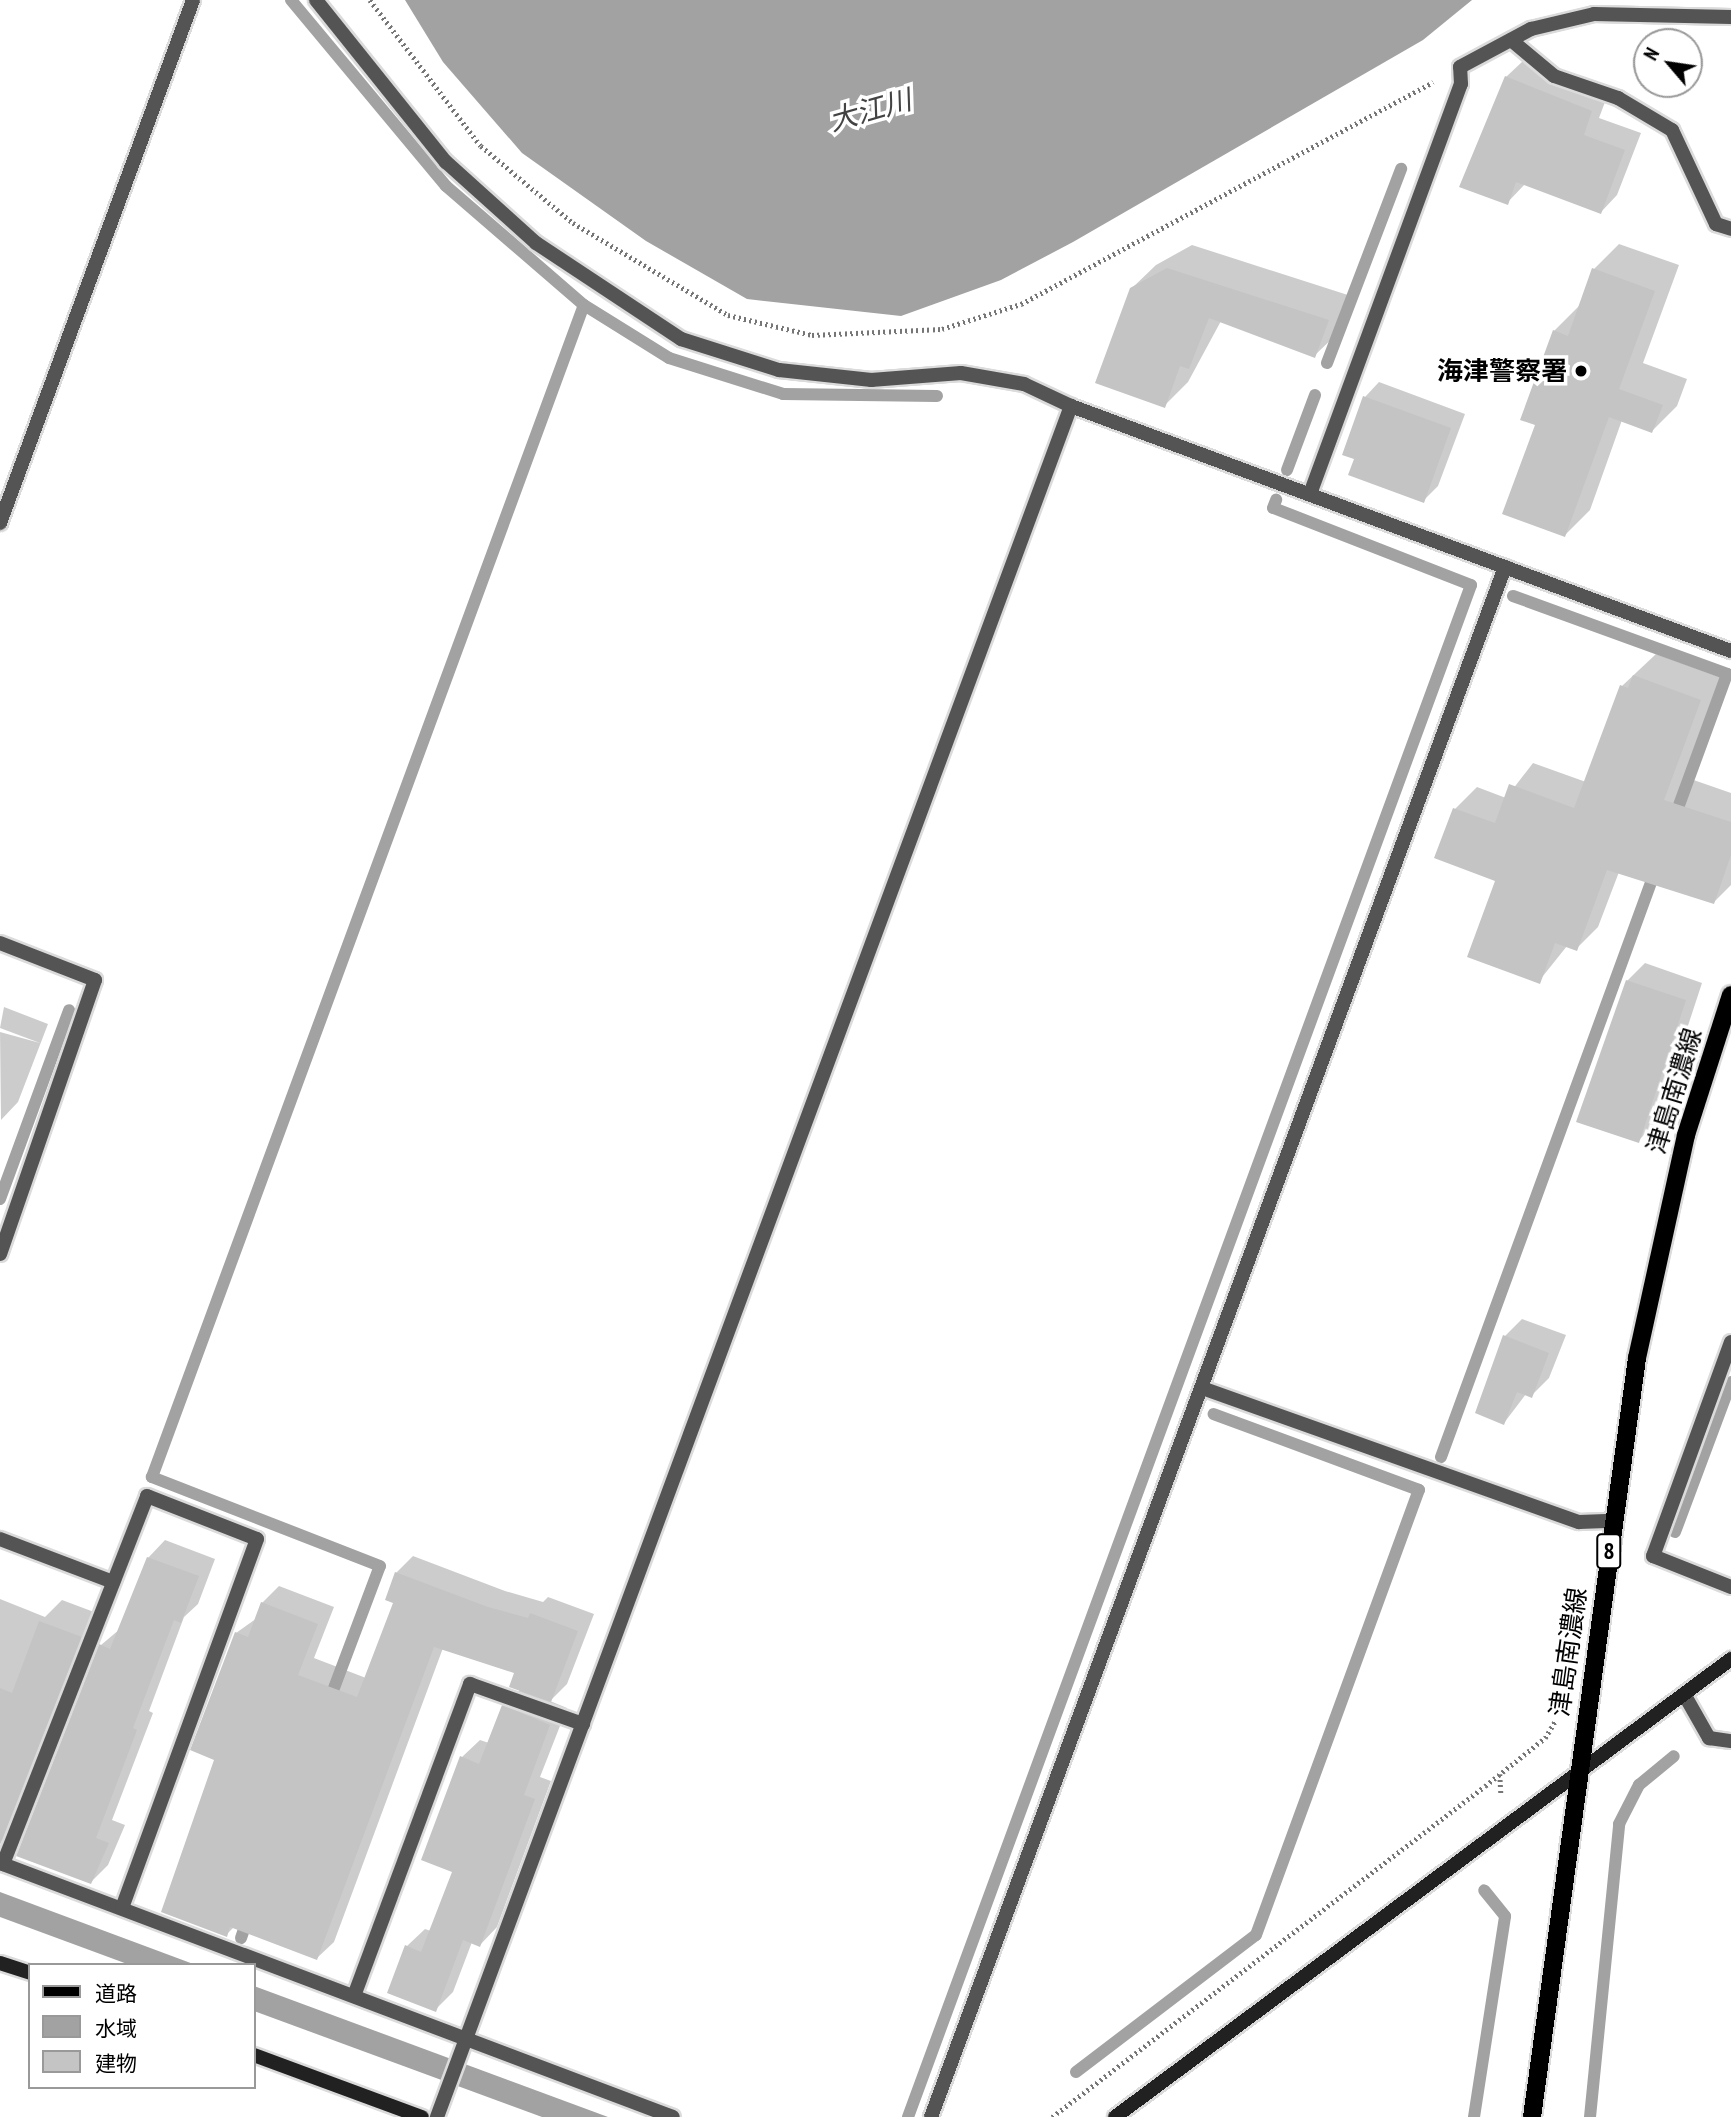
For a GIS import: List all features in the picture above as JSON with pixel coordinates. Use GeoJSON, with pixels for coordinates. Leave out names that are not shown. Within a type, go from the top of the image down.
{"type":"FeatureCollection","features":[{"type":"Feature","properties":{"kind":"main road","name":"津島南濃線"},"geometry":{"type":"LineString","coordinates":[[1532,2117],[1577,1776],[1637,1358],[1683,1149],[1731,995]]}},
{"type":"Feature","properties":{"kind":"street"},"geometry":{"type":"LineString","coordinates":[[0,523],[193,0]]}},
{"type":"Feature","properties":{"kind":"street"},"geometry":{"type":"LineString","coordinates":[[316,0],[446,162],[536,243],[681,339],[779,370],[871,380],[961,373],[1024,384],[1071,406],[1731,651]]}},
{"type":"Feature","properties":{"kind":"street"},"geometry":{"type":"LineString","coordinates":[[1310,494],[1461,83],[1460,67],[1511,40],[1594,14],[1731,17]]}},
{"type":"Feature","properties":{"kind":"street"},"geometry":{"type":"LineString","coordinates":[[1511,40],[1554,76],[1618,98],[1672,130],[1716,224],[1731,229]]}},
{"type":"Feature","properties":{"kind":"street"},"geometry":{"type":"LineString","coordinates":[[437,2117],[1071,406]]}},
{"type":"Feature","properties":{"kind":"street"},"geometry":{"type":"LineString","coordinates":[[931,2117],[1505,567]]}},
{"type":"Feature","properties":{"kind":"street"},"geometry":{"type":"LineString","coordinates":[[0,943],[95,980],[0,1254]]}},
{"type":"Feature","properties":{"kind":"street"},"geometry":{"type":"LineString","coordinates":[[1731,1342],[1653,1556],[1731,1587]]}},
{"type":"Feature","properties":{"kind":"street"},"geometry":{"type":"LineString","coordinates":[[1202,1388],[1579,1522],[1613,1521]]}},
{"type":"Feature","properties":{"kind":"street"},"geometry":{"type":"LineString","coordinates":[[122,1908],[257,1539],[147,1496],[2,1863],[673,2117]]}},
{"type":"Feature","properties":{"kind":"street"},"geometry":{"type":"LineString","coordinates":[[0,1539],[113,1582]]}},
{"type":"Feature","properties":{"kind":"street"},"geometry":{"type":"LineString","coordinates":[[1115,2117],[1731,1659]]}},
{"type":"Feature","properties":{"kind":"street"},"geometry":{"type":"LineString","coordinates":[[354,1996],[470,1684],[583,1724]]}},
{"type":"Feature","properties":{"kind":"street"},"geometry":{"type":"LineString","coordinates":[[1684,1694],[1709,1738],[1731,1741]]}},
{"type":"Feature","properties":{"kind":"street"},"geometry":{"type":"LineString","coordinates":[[0,1963],[28,1972]]}},
{"type":"Feature","properties":{"kind":"street"},"geometry":{"type":"LineString","coordinates":[[256,2056],[422,2117]]}},
{"type":"Feature","properties":{"kind":"path"},"geometry":{"type":"LineString","coordinates":[[370,0],[481,146],[573,223],[727,315],[812,335],[942,329],[1021,304],[1460,67]]}},
{"type":"Feature","properties":{"kind":"path"},"geometry":{"type":"LineString","coordinates":[[1052,2117],[1545,1738],[1558,1708]]}},
{"type":"Feature","properties":{"kind":"path"},"geometry":{"type":"LineString","coordinates":[[1500,1774],[1501,1803]]}},
{"type":"Feature","properties":{"kind":"water","name":"大江川"},"geometry":{"type":"Polygon","coordinates":[[[405,0],[1472,0],[1423,40],[1073,242],[1001,280],[901,316],[747,299],[646,241],[522,153],[443,62],[405,0]]]}},
{"type":"Feature","properties":{"kind":"water"},"geometry":{"type":"Polygon","coordinates":[[[0,1892],[191,1963],[125,1963],[0,1917],[0,1892]]]}},
{"type":"Feature","properties":{"kind":"water"},"geometry":{"type":"Polygon","coordinates":[[[256,1987],[608,2117],[542,2117],[256,2012],[256,1987]]]}},
{"type":"Feature","properties":{"kind":"building"},"geometry":{"type":"Polygon","coordinates":[[[1505,76],[1592,111],[1584,135],[1625,150],[1601,214],[1516,182],[1508,205],[1459,187],[1505,76]]]}},
{"type":"Feature","properties":{"kind":"building"},"geometry":{"type":"Polygon","coordinates":[[[1167,268],[1329,320],[1315,358],[1209,318],[1189,369],[1180,366],[1165,408],[1095,383],[1130,288],[1167,268]]]}},
{"type":"Feature","properties":{"kind":"building"},"geometry":{"type":"Polygon","coordinates":[[[1592,268],[1655,291],[1619,389],[1663,405],[1652,433],[1609,417],[1565,537],[1502,514],[1535,425],[1520,420],[1553,330],[1568,336],[1592,268]]]}},
{"type":"Feature","properties":{"kind":"building"},"geometry":{"type":"Polygon","coordinates":[[[1363,396],[1451,428],[1424,503],[1348,475],[1354,459],[1342,455],[1363,396]]]}},
{"type":"Feature","properties":{"kind":"building"},"geometry":{"type":"Polygon","coordinates":[[[1633,675],[1701,700],[1664,800],[1731,822],[1731,855],[1714,904],[1607,870],[1577,951],[1555,943],[1540,984],[1467,957],[1495,881],[1434,858],[1453,808],[1495,823],[1509,784],[1574,808],[1620,685],[1628,688],[1633,675]]]}},
{"type":"Feature","properties":{"kind":"building"},"geometry":{"type":"Polygon","coordinates":[[[1626,980],[1686,1000],[1639,1143],[1576,1122],[1626,980]]]}},
{"type":"Feature","properties":{"kind":"building"},"geometry":{"type":"Polygon","coordinates":[[[1503,1335],[1549,1353],[1532,1398],[1517,1392],[1504,1425],[1475,1413],[1503,1335]]]}},
{"type":"Feature","properties":{"kind":"building"},"geometry":{"type":"Polygon","coordinates":[[[147,1557],[199,1576],[181,1623],[174,1620],[133,1728],[137,1730],[96,1838],[109,1843],[91,1884],[16,1856],[99,1644],[110,1649],[147,1557]]]}},
{"type":"Feature","properties":{"kind":"building"},"geometry":{"type":"Polygon","coordinates":[[[395,1572],[488,1607],[528,1618],[530,1613],[578,1631],[551,1702],[509,1687],[514,1673],[434,1647],[317,1960],[230,1927],[227,1937],[161,1912],[214,1760],[190,1750],[235,1632],[248,1637],[261,1602],[318,1624],[298,1675],[357,1697],[393,1603],[385,1600],[395,1572]]]}},
{"type":"Feature","properties":{"kind":"building"},"geometry":{"type":"Polygon","coordinates":[[[39,1621],[82,1637],[0,1845],[0,1688],[12,1693],[39,1621]]]}},
{"type":"Feature","properties":{"kind":"building"},"geometry":{"type":"Polygon","coordinates":[[[502,1705],[550,1725],[524,1795],[535,1799],[480,1947],[463,1940],[436,2012],[387,1993],[405,1945],[421,1952],[452,1872],[421,1860],[460,1756],[479,1764],[502,1705]]]}},
{"type":"Feature","properties":{"kind":"waterway"},"geometry":{"type":"LineString","coordinates":[[291,0],[446,186],[584,305]]}},
{"type":"Feature","properties":{"kind":"waterway"},"geometry":{"type":"LineString","coordinates":[[1327,363],[1401,169]]}},
{"type":"Feature","properties":{"kind":"waterway"},"geometry":{"type":"LineString","coordinates":[[328,1704],[380,1566],[152,1477],[584,305],[669,358],[783,394],[937,396]]}},
{"type":"Feature","properties":{"kind":"waterway"},"geometry":{"type":"LineString","coordinates":[[1287,470],[1315,395]]}},
{"type":"Feature","properties":{"kind":"waterway"},"geometry":{"type":"LineString","coordinates":[[908,2117],[1471,585],[1273,508],[1276,500]]}},
{"type":"Feature","properties":{"kind":"waterway"},"geometry":{"type":"LineString","coordinates":[[1513,596],[1727,674],[1674,819]]}},
{"type":"Feature","properties":{"kind":"waterway"},"geometry":{"type":"LineString","coordinates":[[1441,1457],[1656,869]]}},
{"type":"Feature","properties":{"kind":"waterway"},"geometry":{"type":"LineString","coordinates":[[0,1199],[69,1010]]}},
{"type":"Feature","properties":{"kind":"waterway"},"geometry":{"type":"LineString","coordinates":[[1675,1532],[1731,1382]]}},
{"type":"Feature","properties":{"kind":"waterway"},"geometry":{"type":"LineString","coordinates":[[1076,2072],[1256,1935],[1419,1490],[1214,1414]]}},
{"type":"Feature","properties":{"kind":"waterway"},"geometry":{"type":"LineString","coordinates":[[1590,2117],[1619,1824],[1639,1785],[1674,1756]]}},
{"type":"Feature","properties":{"kind":"waterway"},"geometry":{"type":"LineString","coordinates":[[1474,2117],[1505,1916],[1484,1890]]}},
{"type":"Feature","properties":{"kind":"waterway"},"geometry":{"type":"LineString","coordinates":[[241,1938],[248,1918]]}},
{"type":"Feature","properties":{"kind":"place","name":"海津警察署"},"geometry":{"type":"Point","coordinates":[1581,371]}}]}
